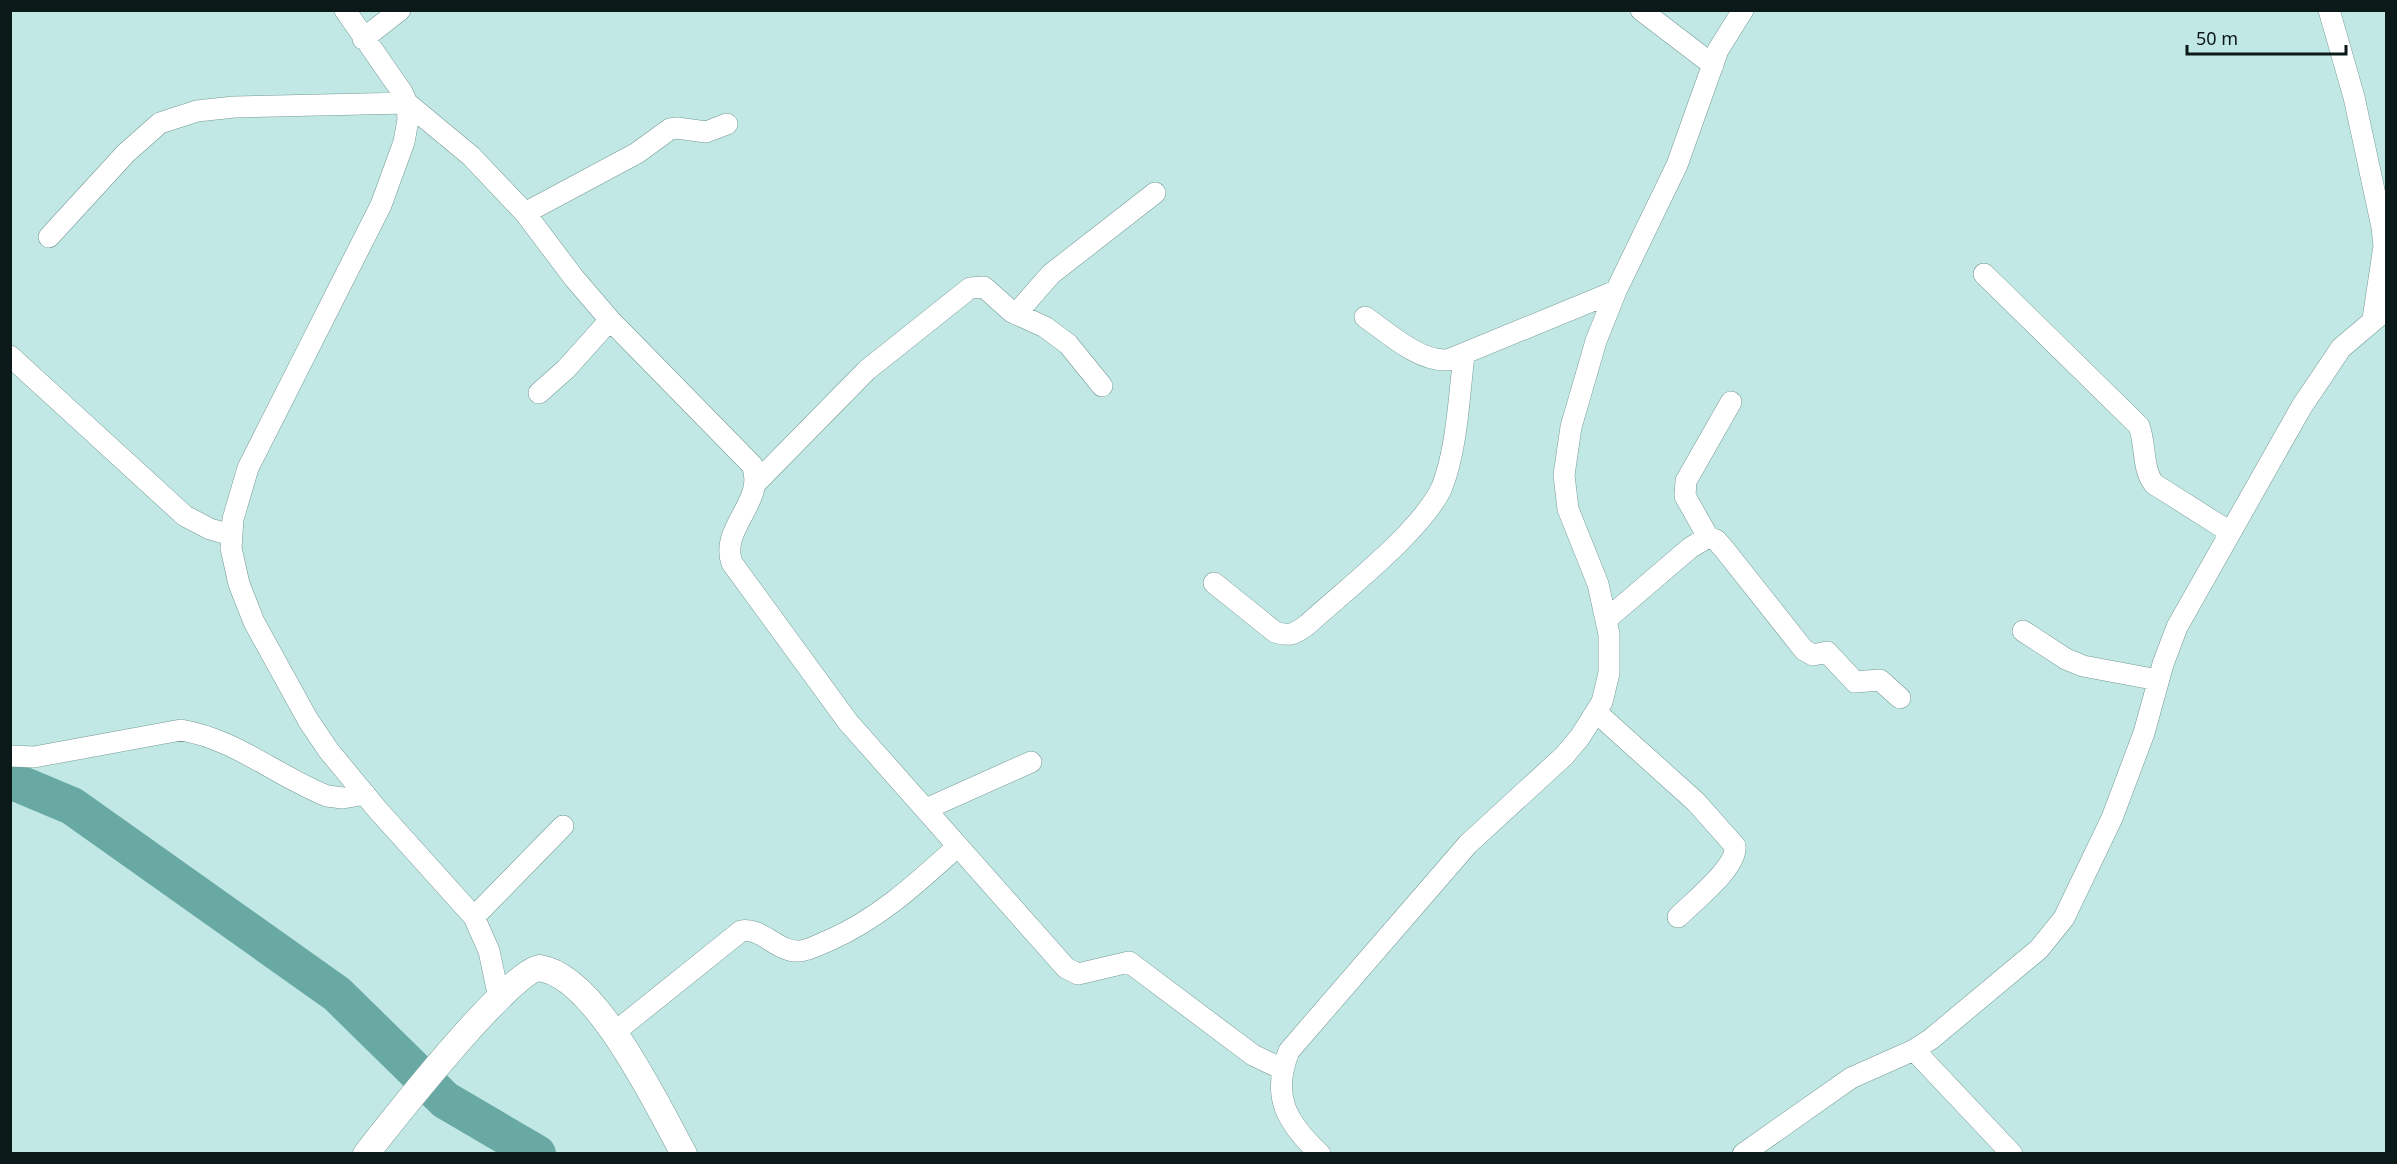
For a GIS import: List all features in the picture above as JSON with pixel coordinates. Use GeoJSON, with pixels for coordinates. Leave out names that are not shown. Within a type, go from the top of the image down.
{"type":"FeatureCollection","features":[{"type":"Feature","properties":{"kind":"main road"},"geometry":{"type":"LineString","coordinates":[[366,1154],[396,1116],[499,998],[529,972],[545,969],[582,993],[615,1032],[684,1154]]}},
{"type":"Feature","properties":{"kind":"street"},"geometry":{"type":"LineString","coordinates":[[345,10],[407,103],[471,156],[525,213],[610,320],[747,458],[755,472],[756,483]]}},
{"type":"Feature","properties":{"kind":"street"},"geometry":{"type":"LineString","coordinates":[[363,39],[400,10]]}},
{"type":"Feature","properties":{"kind":"street"},"geometry":{"type":"LineString","coordinates":[[1641,10],[1713,65]]}},
{"type":"Feature","properties":{"kind":"street"},"geometry":{"type":"LineString","coordinates":[[1320,1154],[1303,1138],[1289,1117],[1280,1090],[1282,1069],[1289,1051],[1468,844],[1564,756],[1596,712],[1606,690],[1609,673],[1607,618],[1598,584],[1568,509],[1564,475],[1571,427],[1596,340],[1616,291],[1677,165],[1728,30],[1743,10]]}},
{"type":"Feature","properties":{"kind":"street"},"geometry":{"type":"LineString","coordinates":[[1743,1154],[1851,1078],[1914,1050],[2039,949],[2064,918],[2112,818],[2144,733],[2158,680],[2177,627],[2323,375],[2341,348],[2380,314],[2384,246],[2382,227],[2354,97],[2330,11]]}},
{"type":"Feature","properties":{"kind":"street"},"geometry":{"type":"LineString","coordinates":[[49,237],[126,153],[160,123],[197,111],[234,107],[407,103]]}},
{"type":"Feature","properties":{"kind":"street"},"geometry":{"type":"LineString","coordinates":[[407,103],[407,130],[381,205],[248,468],[240,491],[231,535],[231,548],[239,584],[271,656],[308,720],[329,751],[365,794],[474,917],[489,951],[499,998]]}},
{"type":"Feature","properties":{"kind":"street"},"geometry":{"type":"LineString","coordinates":[[525,213],[637,153],[670,129],[706,132],[727,124]]}},
{"type":"Feature","properties":{"kind":"street"},"geometry":{"type":"LineString","coordinates":[[1016,314],[1051,274],[1155,194]]}},
{"type":"Feature","properties":{"kind":"street"},"geometry":{"type":"LineString","coordinates":[[1984,274],[2139,426],[2143,437],[2148,472],[2154,484],[2230,532]]}},
{"type":"Feature","properties":{"kind":"street"},"geometry":{"type":"LineString","coordinates":[[1102,386],[1058,335],[1016,314],[984,287],[970,288],[867,370],[756,483],[729,544],[732,563],[836,707],[1072,972],[1086,973],[1120,962],[1129,962],[1253,1055],[1282,1069]]}},
{"type":"Feature","properties":{"kind":"street"},"geometry":{"type":"LineString","coordinates":[[1365,317],[1431,358],[1448,360],[1616,291]]}},
{"type":"Feature","properties":{"kind":"street"},"geometry":{"type":"LineString","coordinates":[[538,393],[566,369],[610,320]]}},
{"type":"Feature","properties":{"kind":"street"},"geometry":{"type":"LineString","coordinates":[[1214,583],[1258,622],[1286,636],[1301,629],[1407,534],[1426,512],[1441,488],[1449,463],[1464,355]]}},
{"type":"Feature","properties":{"kind":"street"},"geometry":{"type":"LineString","coordinates":[[10,356],[184,516],[210,529],[231,535]]}},
{"type":"Feature","properties":{"kind":"street"},"geometry":{"type":"LineString","coordinates":[[1731,402],[1686,481],[1685,496],[1708,537],[1716,540],[1724,549],[1804,650],[1813,655],[1827,652],[1851,680],[1859,683],[1880,680],[1900,698]]}},
{"type":"Feature","properties":{"kind":"street"},"geometry":{"type":"LineString","coordinates":[[1607,618],[1690,548],[1708,537]]}},
{"type":"Feature","properties":{"kind":"street"},"geometry":{"type":"LineString","coordinates":[[2023,631],[2066,659],[2083,666],[2158,680]]}},
{"type":"Feature","properties":{"kind":"street"},"geometry":{"type":"LineString","coordinates":[[1596,712],[1696,802],[1735,846],[1736,853],[1727,868],[1678,917]]}},
{"type":"Feature","properties":{"kind":"street"},"geometry":{"type":"LineString","coordinates":[[10,756],[34,757],[181,730],[204,735],[237,748],[327,796],[343,798],[365,794]]}},
{"type":"Feature","properties":{"kind":"street"},"geometry":{"type":"LineString","coordinates":[[926,809],[1031,762]]}},
{"type":"Feature","properties":{"kind":"street"},"geometry":{"type":"LineString","coordinates":[[474,917],[563,826]]}},
{"type":"Feature","properties":{"kind":"street"},"geometry":{"type":"LineString","coordinates":[[615,1032],[741,931],[753,931],[792,951],[814,947],[859,927],[878,914],[958,846]]}},
{"type":"Feature","properties":{"kind":"street"},"geometry":{"type":"LineString","coordinates":[[1914,1050],[2012,1154]]}},
{"type":"Feature","properties":{"kind":"waterway"},"geometry":{"type":"LineString","coordinates":[[10,780],[72,806],[337,994],[445,1100],[537,1154]]}}]}
